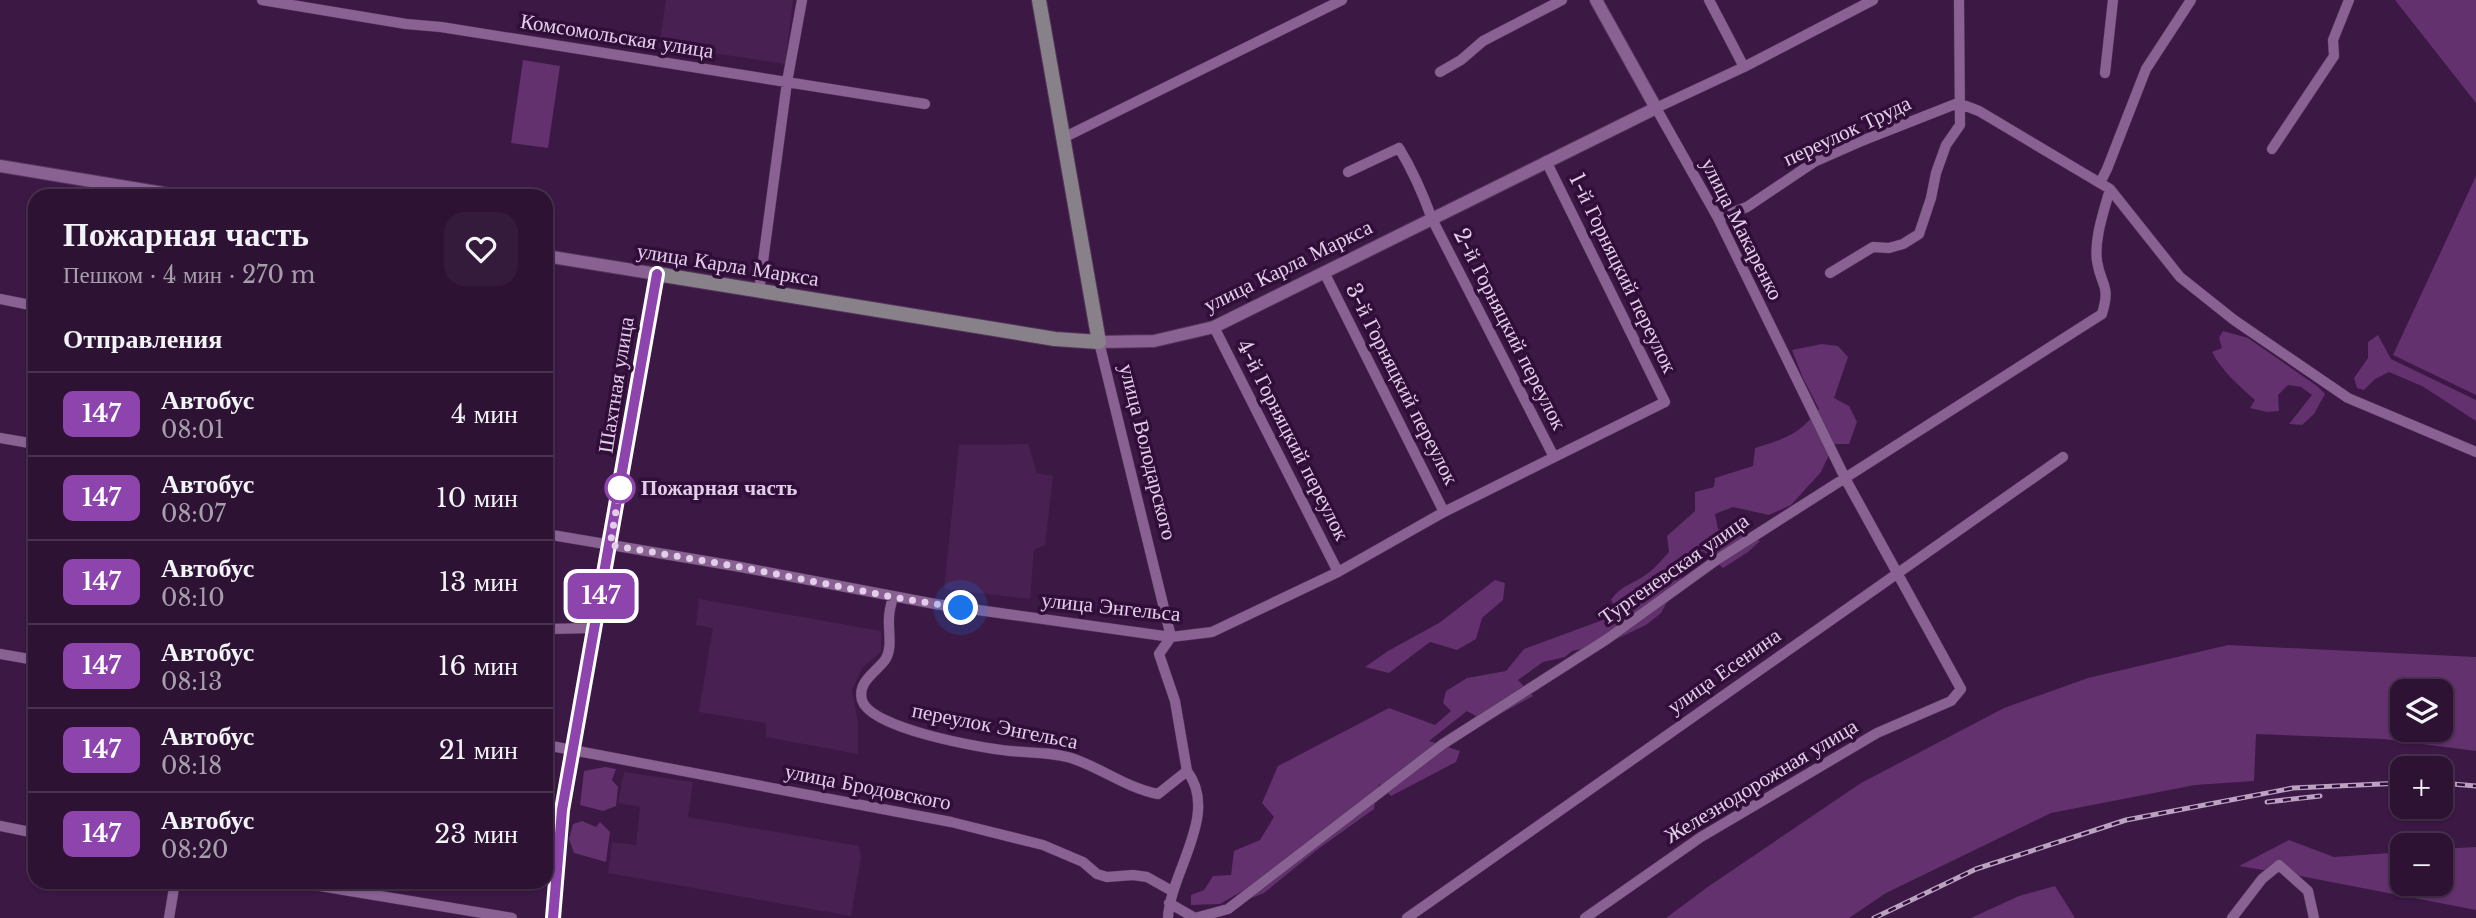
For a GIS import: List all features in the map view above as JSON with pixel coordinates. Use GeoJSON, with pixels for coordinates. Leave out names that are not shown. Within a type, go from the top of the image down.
{"type":"FeatureCollection","features":[{"type":"Feature","properties":{"kind":"main road","name":"улица Володарского"},"geometry":{"type":"LineString","coordinates":[[1039,0],[1099,342]]}},
{"type":"Feature","properties":{"kind":"main road","name":"улица Карла Маркса"},"geometry":{"type":"LineString","coordinates":[[657,274],[1055,339],[1099,342]]}},
{"type":"Feature","properties":{"kind":"main road","name":"Шахтная улица"},"geometry":{"type":"LineString","coordinates":[[553,918],[561,822],[572,750],[657,274]]}},
{"type":"Feature","properties":{"kind":"street","name":"Комсомольская улица"},"geometry":{"type":"LineString","coordinates":[[262,0],[925,104]]}},
{"type":"Feature","properties":{"kind":"street"},"geometry":{"type":"LineString","coordinates":[[759,290],[787,82],[802,0]]}},
{"type":"Feature","properties":{"kind":"street"},"geometry":{"type":"LineString","coordinates":[[1063,138],[1342,0]]}},
{"type":"Feature","properties":{"kind":"street"},"geometry":{"type":"LineString","coordinates":[[1440,72],[1461,60],[1483,41],[1562,0]]}},
{"type":"Feature","properties":{"kind":"street","name":"улица Макаренко"},"geometry":{"type":"LineString","coordinates":[[1596,0],[1718,218],[1846,480],[1961,688]]}},
{"type":"Feature","properties":{"kind":"street"},"geometry":{"type":"LineString","coordinates":[[1709,0],[1744,67]]}},
{"type":"Feature","properties":{"kind":"street","name":"улица Карла Маркса"},"geometry":{"type":"LineString","coordinates":[[1099,342],[1154,341],[1214,327],[1546,161],[1744,67],[1873,0]]}},
{"type":"Feature","properties":{"kind":"street"},"geometry":{"type":"LineString","coordinates":[[1830,273],[1873,247],[1889,248],[1903,244],[1919,234],[1946,145],[1960,125],[1959,0]]}},
{"type":"Feature","properties":{"kind":"street"},"geometry":{"type":"LineString","coordinates":[[2105,73],[2113,0]]}},
{"type":"Feature","properties":{"kind":"street"},"geometry":{"type":"LineString","coordinates":[[2100,183],[2146,69],[2191,0]]}},
{"type":"Feature","properties":{"kind":"street"},"geometry":{"type":"LineString","coordinates":[[2272,149],[2334,56],[2333,40],[2349,0]]}},
{"type":"Feature","properties":{"kind":"street"},"geometry":{"type":"LineString","coordinates":[[1958,103],[1979,111],[2110,189],[2180,277],[2234,320],[2348,398],[2476,452]]}},
{"type":"Feature","properties":{"kind":"street","name":"переулок Труда"},"geometry":{"type":"LineString","coordinates":[[1718,218],[1747,207],[1814,162],[1958,103]]}},
{"type":"Feature","properties":{"kind":"street","name":"2-й Горняцкий переулок"},"geometry":{"type":"LineString","coordinates":[[1348,172],[1399,148],[1423,193],[1432,219],[1554,457]]}},
{"type":"Feature","properties":{"kind":"street","name":"1-й Горняцкий переулок"},"geometry":{"type":"LineString","coordinates":[[1546,161],[1665,402]]}},
{"type":"Feature","properties":{"kind":"street"},"geometry":{"type":"LineString","coordinates":[[0,166],[139,189]]}},
{"type":"Feature","properties":{"kind":"street","name":"Тургеневская улица"},"geometry":{"type":"LineString","coordinates":[[1169,902],[1195,918],[1228,909],[1443,744],[1607,639],[1715,561],[1846,480],[2102,314],[2108,295],[2097,260],[2100,226],[2110,189]]}},
{"type":"Feature","properties":{"kind":"street","name":"улица Карла Маркса"},"geometry":{"type":"LineString","coordinates":[[553,257],[657,274]]}},
{"type":"Feature","properties":{"kind":"street","name":"3-й Горняцкий переулок"},"geometry":{"type":"LineString","coordinates":[[1324,272],[1444,512]]}},
{"type":"Feature","properties":{"kind":"street"},"geometry":{"type":"LineString","coordinates":[[0,299],[28,305]]}},
{"type":"Feature","properties":{"kind":"street","name":"4-й Горняцкий переулок"},"geometry":{"type":"LineString","coordinates":[[1214,327],[1338,572]]}},
{"type":"Feature","properties":{"kind":"street","name":"улица Володарского"},"geometry":{"type":"LineString","coordinates":[[1099,342],[1171,637],[1159,654],[1175,701],[1187,771],[1198,795],[1196,830],[1172,891],[1168,918]]}},
{"type":"Feature","properties":{"kind":"street","name":"улица Энгельса"},"geometry":{"type":"LineString","coordinates":[[553,535],[735,566],[893,597],[1171,637],[1212,632],[1338,572],[1444,512],[1665,402]]}},
{"type":"Feature","properties":{"kind":"street"},"geometry":{"type":"LineString","coordinates":[[0,438],[28,443]]}},
{"type":"Feature","properties":{"kind":"street","name":"улица Есенина"},"geometry":{"type":"LineString","coordinates":[[1407,918],[2063,457]]}},
{"type":"Feature","properties":{"kind":"street","name":"переулок Энгельса"},"geometry":{"type":"LineString","coordinates":[[893,597],[889,615],[890,645],[886,659],[865,681],[862,691],[862,700],[867,710],[880,718],[923,734],[1009,751],[1075,759],[1122,782],[1158,794],[1187,771]]}},
{"type":"Feature","properties":{"kind":"street"},"geometry":{"type":"LineString","coordinates":[[553,629],[595,628]]}},
{"type":"Feature","properties":{"kind":"street"},"geometry":{"type":"LineString","coordinates":[[0,654],[28,659]]}},
{"type":"Feature","properties":{"kind":"street","name":"Железнодорожная улица"},"geometry":{"type":"LineString","coordinates":[[1585,918],[1701,837],[1877,733],[1951,701],[1961,688]]}},
{"type":"Feature","properties":{"kind":"street","name":"улица Бродовского"},"geometry":{"type":"LineString","coordinates":[[553,746],[951,822],[1043,845],[1083,862],[1097,874],[1107,877],[1147,877],[1172,891]]}},
{"type":"Feature","properties":{"kind":"street"},"geometry":{"type":"LineString","coordinates":[[0,826],[28,832]]}},
{"type":"Feature","properties":{"kind":"street"},"geometry":{"type":"LineString","coordinates":[[2232,918],[2262,878],[2279,865],[2308,891],[2314,918]]}},
{"type":"Feature","properties":{"kind":"street"},"geometry":{"type":"LineString","coordinates":[[169,918],[173,889]]}},
{"type":"Feature","properties":{"kind":"street"},"geometry":{"type":"LineString","coordinates":[[338,889],[512,918]]}},
{"type":"Feature","properties":{"kind":"shaded area"},"geometry":{"type":"Polygon","coordinates":[[[666,0],[793,0],[785,64],[659,45],[666,0]]]}},
{"type":"Feature","properties":{"kind":"shaded area"},"geometry":{"type":"Polygon","coordinates":[[[2395,0],[2476,0],[2476,103],[2395,0]]]}},
{"type":"Feature","properties":{"kind":"shaded area"},"geometry":{"type":"Polygon","coordinates":[[[523,60],[560,66],[548,148],[511,143],[523,60]]]}},
{"type":"Feature","properties":{"kind":"shaded area"},"geometry":{"type":"Polygon","coordinates":[[[2476,176],[2476,395],[2393,355],[2476,176]]]}},
{"type":"Feature","properties":{"kind":"shaded area"},"geometry":{"type":"Polygon","coordinates":[[[2223,331],[2248,338],[2317,386],[2325,394],[2314,414],[2302,425],[2289,424],[2312,395],[2301,387],[2288,385],[2278,395],[2279,411],[2267,412],[2250,408],[2255,400],[2226,372],[2212,352],[2222,348],[2219,338],[2223,331]]]}},
{"type":"Feature","properties":{"kind":"shaded area"},"geometry":{"type":"Polygon","coordinates":[[[2378,335],[2391,359],[2476,400],[2476,421],[2422,386],[2389,372],[2375,379],[2364,390],[2357,388],[2354,378],[2368,358],[2368,342],[2378,335]]]}},
{"type":"Feature","properties":{"kind":"shaded area"},"geometry":{"type":"Polygon","coordinates":[[[1822,344],[1838,346],[1848,357],[1834,398],[1849,406],[1857,422],[1849,444],[1834,444],[1821,472],[1791,505],[1769,515],[1733,507],[1715,514],[1718,529],[1760,541],[1748,552],[1723,568],[1703,551],[1686,569],[1661,613],[1646,625],[1606,644],[1572,651],[1565,657],[1543,662],[1518,680],[1533,696],[1486,722],[1467,711],[1429,741],[1460,751],[1456,762],[1391,796],[1379,784],[1374,809],[1318,849],[1264,893],[1249,899],[1244,890],[1220,904],[1191,905],[1191,895],[1204,890],[1213,876],[1231,875],[1234,851],[1260,840],[1274,817],[1262,803],[1278,766],[1389,708],[1435,725],[1451,711],[1443,703],[1446,691],[1467,678],[1506,671],[1524,649],[1619,614],[1611,600],[1651,571],[1669,552],[1667,536],[1695,511],[1695,492],[1714,487],[1715,478],[1753,466],[1755,448],[1791,435],[1805,425],[1819,409],[1792,350],[1822,344]]]}},
{"type":"Feature","properties":{"kind":"shaded area"},"geometry":{"type":"Polygon","coordinates":[[[1028,444],[1037,473],[1053,476],[1045,545],[1034,550],[1030,599],[944,589],[959,445],[1028,444]]]}},
{"type":"Feature","properties":{"kind":"shaded area"},"geometry":{"type":"Polygon","coordinates":[[[1495,580],[1505,583],[1503,600],[1482,618],[1476,639],[1457,650],[1430,642],[1389,673],[1365,667],[1439,623],[1495,580]]]}},
{"type":"Feature","properties":{"kind":"shaded area"},"geometry":{"type":"Polygon","coordinates":[[[699,599],[881,631],[881,652],[862,668],[852,690],[858,723],[858,754],[766,737],[766,723],[699,712],[713,628],[696,625],[699,599]]]}},
{"type":"Feature","properties":{"kind":"shaded area"},"geometry":{"type":"Polygon","coordinates":[[[2228,645],[2476,657],[2476,751],[2406,742],[2453,742],[2453,679],[2390,679],[2390,740],[2256,734],[2254,781],[2195,785],[2051,813],[1886,893],[1849,918],[1666,918],[1861,783],[2004,708],[2088,678],[2228,645]]]}},
{"type":"Feature","properties":{"kind":"shaded area"},"geometry":{"type":"Polygon","coordinates":[[[605,767],[616,769],[612,780],[618,787],[616,806],[603,811],[580,805],[584,771],[605,767]]]}},
{"type":"Feature","properties":{"kind":"shaded area"},"geometry":{"type":"Polygon","coordinates":[[[624,772],[693,782],[688,817],[859,846],[861,856],[851,916],[608,873],[612,842],[636,845],[640,807],[618,803],[624,772]]]}},
{"type":"Feature","properties":{"kind":"shaded area"},"geometry":{"type":"Polygon","coordinates":[[[582,821],[596,827],[600,822],[610,832],[606,862],[574,853],[569,839],[573,824],[582,821]]]}},
{"type":"Feature","properties":{"kind":"shaded area"},"geometry":{"type":"Polygon","coordinates":[[[2289,840],[2334,857],[2390,853],[2390,893],[2300,876],[2239,866],[2289,840]]]}},
{"type":"Feature","properties":{"kind":"shaded area"},"geometry":{"type":"Polygon","coordinates":[[[2476,847],[2476,910],[2404,896],[2453,896],[2453,848],[2476,847]]]}},
{"type":"Feature","properties":{"kind":"shaded area"},"geometry":{"type":"Polygon","coordinates":[[[2055,886],[2075,918],[1971,918],[2019,896],[2055,886]]]}},
{"type":"Feature","properties":{"kind":"railway"},"geometry":{"type":"LineString","coordinates":[[1874,918],[1976,869],[2126,820],[2293,788],[2390,784]]}},
{"type":"Feature","properties":{"kind":"railway"},"geometry":{"type":"LineString","coordinates":[[2453,784],[2476,786]]}},
{"type":"Feature","properties":{"kind":"railway"},"geometry":{"type":"LineString","coordinates":[[2267,802],[2320,796]]}},
{"type":"Feature","properties":{"kind":"bus line","name":"147"},"geometry":{"type":"LineString","coordinates":[[553,918],[562,810],[657,274]]}},
{"type":"Feature","properties":{"kind":"place","name":"Пожарная часть"},"geometry":{"type":"Point","coordinates":[620,488]}},
{"type":"Feature","properties":{"kind":"route"},"geometry":{"type":"LineString","coordinates":[[620,488],[610,545],[961,608]]}}]}
